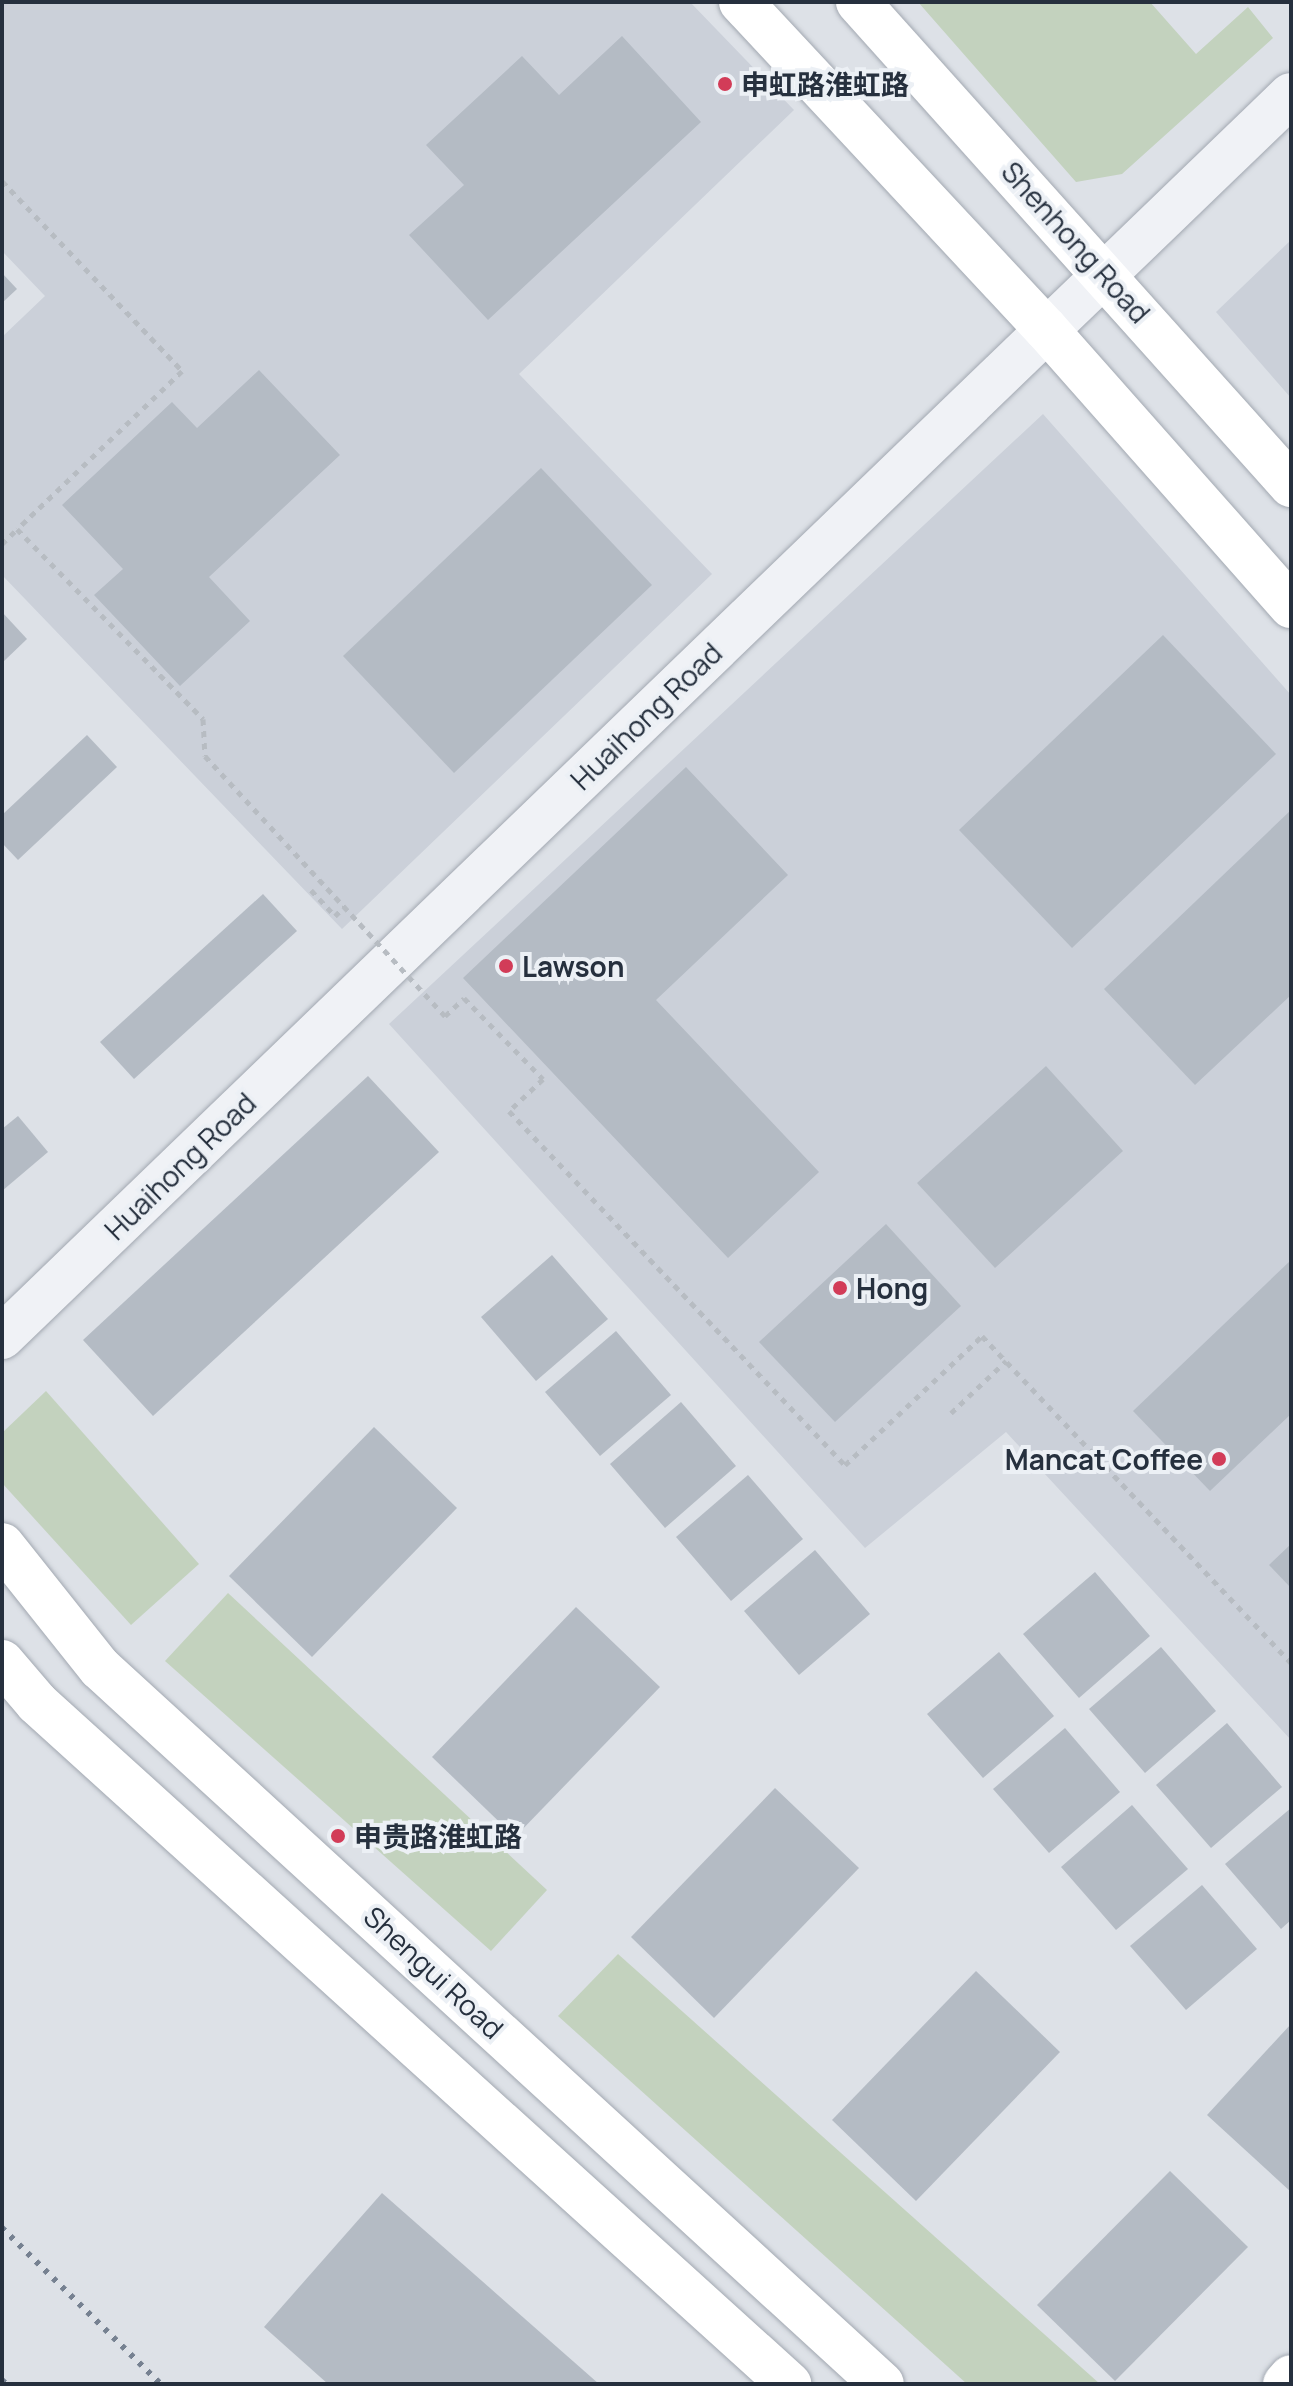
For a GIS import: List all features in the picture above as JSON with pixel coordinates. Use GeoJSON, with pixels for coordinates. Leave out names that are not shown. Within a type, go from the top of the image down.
{"type":"FeatureCollection","features":[{"type":"Feature","properties":{"kind":"main road"},"geometry":{"type":"LineString","coordinates":[[741,2],[1046,329],[1291,606]]}},
{"type":"Feature","properties":{"kind":"main road","name":"Shenhong Road"},"geometry":{"type":"LineString","coordinates":[[858,2],[1105,272],[1291,485]]}},
{"type":"Feature","properties":{"kind":"main road","name":"Shengui Road"},"geometry":{"type":"LineString","coordinates":[[2,1545],[100,1668],[882,2384]]}},
{"type":"Feature","properties":{"kind":"main road"},"geometry":{"type":"LineString","coordinates":[[2,1662],[37,1703],[789,2384]]}},
{"type":"Feature","properties":{"kind":"main road"},"geometry":{"type":"LineString","coordinates":[[1285,2384],[1291,2377]]}},
{"type":"Feature","properties":{"kind":"street","name":"Huaihong Road"},"geometry":{"type":"LineString","coordinates":[[2,1337],[1291,95]]}},
{"type":"Feature","properties":{"kind":"path"},"geometry":{"type":"LineString","coordinates":[[2,181],[182,371],[2,544]]}},
{"type":"Feature","properties":{"kind":"path"},"geometry":{"type":"LineString","coordinates":[[17,529],[203,719],[205,756],[445,1016],[464,998],[543,1079],[509,1111],[845,1465],[982,1336],[1291,1663]]}},
{"type":"Feature","properties":{"kind":"path"},"geometry":{"type":"LineString","coordinates":[[311,890],[335,916],[344,907]]}},
{"type":"Feature","properties":{"kind":"path"},"geometry":{"type":"LineString","coordinates":[[951,1413],[1006,1361]]}},
{"type":"Feature","properties":{"kind":"shaded area"},"geometry":{"type":"Polygon","coordinates":[[[2,2],[690,2],[794,110],[519,374],[712,574],[342,929],[2,575],[2,337],[45,296],[2,251],[2,2]]]}},
{"type":"Feature","properties":{"kind":"shaded area"},"geometry":{"type":"Polygon","coordinates":[[[1291,240],[1291,398],[1216,312],[1291,240]]]}},
{"type":"Feature","properties":{"kind":"shaded area"},"geometry":{"type":"Polygon","coordinates":[[[1043,414],[1291,695],[1291,1740],[1006,1432],[865,1548],[389,1024],[1043,414]]]}},
{"type":"Feature","properties":{"kind":"green space"},"geometry":{"type":"Polygon","coordinates":[[[918,2],[1150,2],[1196,54],[1248,7],[1273,38],[1122,174],[1076,182],[918,2]]]}},
{"type":"Feature","properties":{"kind":"green space"},"geometry":{"type":"Polygon","coordinates":[[[46,1391],[199,1564],[131,1625],[2,1483],[2,1433],[46,1391]]]}},
{"type":"Feature","properties":{"kind":"green space"},"geometry":{"type":"Polygon","coordinates":[[[228,1593],[547,1890],[491,1951],[165,1661],[228,1593]]]}},
{"type":"Feature","properties":{"kind":"green space"},"geometry":{"type":"Polygon","coordinates":[[[618,1954],[1100,2384],[967,2384],[558,2016],[618,1954]]]}},
{"type":"Feature","properties":{"kind":"building"},"geometry":{"type":"Polygon","coordinates":[[[622,36],[701,122],[488,320],[409,235],[464,185],[426,145],[522,56],[559,95],[622,36]]]}},
{"type":"Feature","properties":{"kind":"building"},"geometry":{"type":"Polygon","coordinates":[[[2,273],[17,289],[2,303],[2,273]]]}},
{"type":"Feature","properties":{"kind":"building"},"geometry":{"type":"Polygon","coordinates":[[[259,370],[340,455],[209,577],[250,621],[180,686],[94,595],[123,569],[62,505],[172,402],[197,428],[259,370]]]}},
{"type":"Feature","properties":{"kind":"building"},"geometry":{"type":"Polygon","coordinates":[[[541,468],[652,585],[454,773],[343,656],[541,468]]]}},
{"type":"Feature","properties":{"kind":"building"},"geometry":{"type":"Polygon","coordinates":[[[2,612],[27,639],[2,663],[2,612]]]}},
{"type":"Feature","properties":{"kind":"building"},"geometry":{"type":"Polygon","coordinates":[[[1163,635],[1276,754],[1072,948],[959,830],[1163,635]]]}},
{"type":"Feature","properties":{"kind":"building"},"geometry":{"type":"Polygon","coordinates":[[[87,735],[117,767],[18,860],[2,843],[2,815],[87,735]]]}},
{"type":"Feature","properties":{"kind":"building"},"geometry":{"type":"Polygon","coordinates":[[[686,767],[788,875],[656,1000],[819,1172],[728,1258],[463,978],[686,767]]]}},
{"type":"Feature","properties":{"kind":"building"},"geometry":{"type":"Polygon","coordinates":[[[1291,810],[1291,995],[1195,1085],[1104,989],[1291,810]]]}},
{"type":"Feature","properties":{"kind":"building"},"geometry":{"type":"Polygon","coordinates":[[[263,894],[297,931],[134,1079],[100,1042],[263,894]]]}},
{"type":"Feature","properties":{"kind":"building"},"geometry":{"type":"Polygon","coordinates":[[[1046,1066],[1123,1151],[995,1268],[917,1183],[1046,1066]]]}},
{"type":"Feature","properties":{"kind":"building"},"geometry":{"type":"Polygon","coordinates":[[[368,1076],[439,1152],[153,1416],[83,1340],[368,1076]]]}},
{"type":"Feature","properties":{"kind":"building"},"geometry":{"type":"Polygon","coordinates":[[[18,1116],[48,1152],[2,1191],[2,1129],[18,1116]]]}},
{"type":"Feature","properties":{"kind":"building"},"geometry":{"type":"Polygon","coordinates":[[[886,1224],[961,1306],[835,1422],[759,1342],[886,1224]]]}},
{"type":"Feature","properties":{"kind":"building"},"geometry":{"type":"Polygon","coordinates":[[[552,1255],[608,1319],[536,1381],[481,1317],[552,1255]]]}},
{"type":"Feature","properties":{"kind":"building"},"geometry":{"type":"Polygon","coordinates":[[[1291,1260],[1291,1414],[1210,1491],[1133,1411],[1291,1260]]]}},
{"type":"Feature","properties":{"kind":"building"},"geometry":{"type":"Polygon","coordinates":[[[616,1331],[671,1395],[600,1456],[545,1392],[616,1331]]]}},
{"type":"Feature","properties":{"kind":"building"},"geometry":{"type":"Polygon","coordinates":[[[681,1402],[736,1466],[665,1528],[610,1464],[681,1402]]]}},
{"type":"Feature","properties":{"kind":"building"},"geometry":{"type":"Polygon","coordinates":[[[374,1427],[457,1508],[312,1657],[229,1576],[374,1427]]]}},
{"type":"Feature","properties":{"kind":"building"},"geometry":{"type":"Polygon","coordinates":[[[748,1475],[803,1539],[731,1601],[676,1537],[748,1475]]]}},
{"type":"Feature","properties":{"kind":"building"},"geometry":{"type":"Polygon","coordinates":[[[1291,1544],[1291,1588],[1269,1565],[1291,1544]]]}},
{"type":"Feature","properties":{"kind":"building"},"geometry":{"type":"Polygon","coordinates":[[[815,1550],[870,1614],[799,1675],[744,1611],[815,1550]]]}},
{"type":"Feature","properties":{"kind":"building"},"geometry":{"type":"Polygon","coordinates":[[[1095,1572],[1150,1636],[1079,1698],[1023,1634],[1095,1572]]]}},
{"type":"Feature","properties":{"kind":"building"},"geometry":{"type":"Polygon","coordinates":[[[576,1607],[660,1687],[515,1837],[432,1757],[576,1607]]]}},
{"type":"Feature","properties":{"kind":"building"},"geometry":{"type":"Polygon","coordinates":[[[1161,1647],[1216,1711],[1145,1773],[1089,1709],[1161,1647]]]}},
{"type":"Feature","properties":{"kind":"building"},"geometry":{"type":"Polygon","coordinates":[[[999,1652],[1054,1716],[983,1778],[927,1714],[999,1652]]]}},
{"type":"Feature","properties":{"kind":"building"},"geometry":{"type":"Polygon","coordinates":[[[1227,1723],[1282,1787],[1211,1848],[1156,1785],[1227,1723]]]}},
{"type":"Feature","properties":{"kind":"building"},"geometry":{"type":"Polygon","coordinates":[[[1065,1728],[1120,1792],[1049,1853],[993,1789],[1065,1728]]]}},
{"type":"Feature","properties":{"kind":"building"},"geometry":{"type":"Polygon","coordinates":[[[775,1788],[859,1868],[714,2018],[631,1937],[775,1788]]]}},
{"type":"Feature","properties":{"kind":"building"},"geometry":{"type":"Polygon","coordinates":[[[1132,1805],[1188,1869],[1116,1930],[1061,1867],[1132,1805]]]}},
{"type":"Feature","properties":{"kind":"building"},"geometry":{"type":"Polygon","coordinates":[[[1291,1808],[1291,1920],[1281,1929],[1225,1864],[1291,1808]]]}},
{"type":"Feature","properties":{"kind":"building"},"geometry":{"type":"Polygon","coordinates":[[[1202,1885],[1257,1949],[1186,2010],[1130,1946],[1202,1885]]]}},
{"type":"Feature","properties":{"kind":"building"},"geometry":{"type":"Polygon","coordinates":[[[976,1971],[1060,2052],[916,2201],[832,2120],[976,1971]]]}},
{"type":"Feature","properties":{"kind":"building"},"geometry":{"type":"Polygon","coordinates":[[[1291,2024],[1291,2192],[1207,2115],[1291,2024]]]}},
{"type":"Feature","properties":{"kind":"building"},"geometry":{"type":"Polygon","coordinates":[[[1170,2171],[1248,2247],[1115,2381],[1037,2305],[1170,2171]]]}},
{"type":"Feature","properties":{"kind":"building"},"geometry":{"type":"Polygon","coordinates":[[[382,2193],[599,2384],[328,2384],[264,2327],[382,2193]]]}},
{"type":"Feature","properties":{"kind":"railway"},"geometry":{"type":"LineString","coordinates":[[2,2228],[161,2384]]}},
{"type":"Feature","properties":{"kind":"railway"},"geometry":{"type":"LineString","coordinates":[[2,2380],[6,2384]]}},
{"type":"Feature","properties":{"kind":"place","name":"申虹路淮虹路"},"geometry":{"type":"Point","coordinates":[725,84]}},
{"type":"Feature","properties":{"kind":"place","name":"Lawson"},"geometry":{"type":"Point","coordinates":[506,966]}},
{"type":"Feature","properties":{"kind":"place","name":"Hong"},"geometry":{"type":"Point","coordinates":[840,1288]}},
{"type":"Feature","properties":{"kind":"place","name":"Mancat Coffee"},"geometry":{"type":"Point","coordinates":[1219,1459]}},
{"type":"Feature","properties":{"kind":"place","name":"申贵路淮虹路"},"geometry":{"type":"Point","coordinates":[338,1836]}}]}
